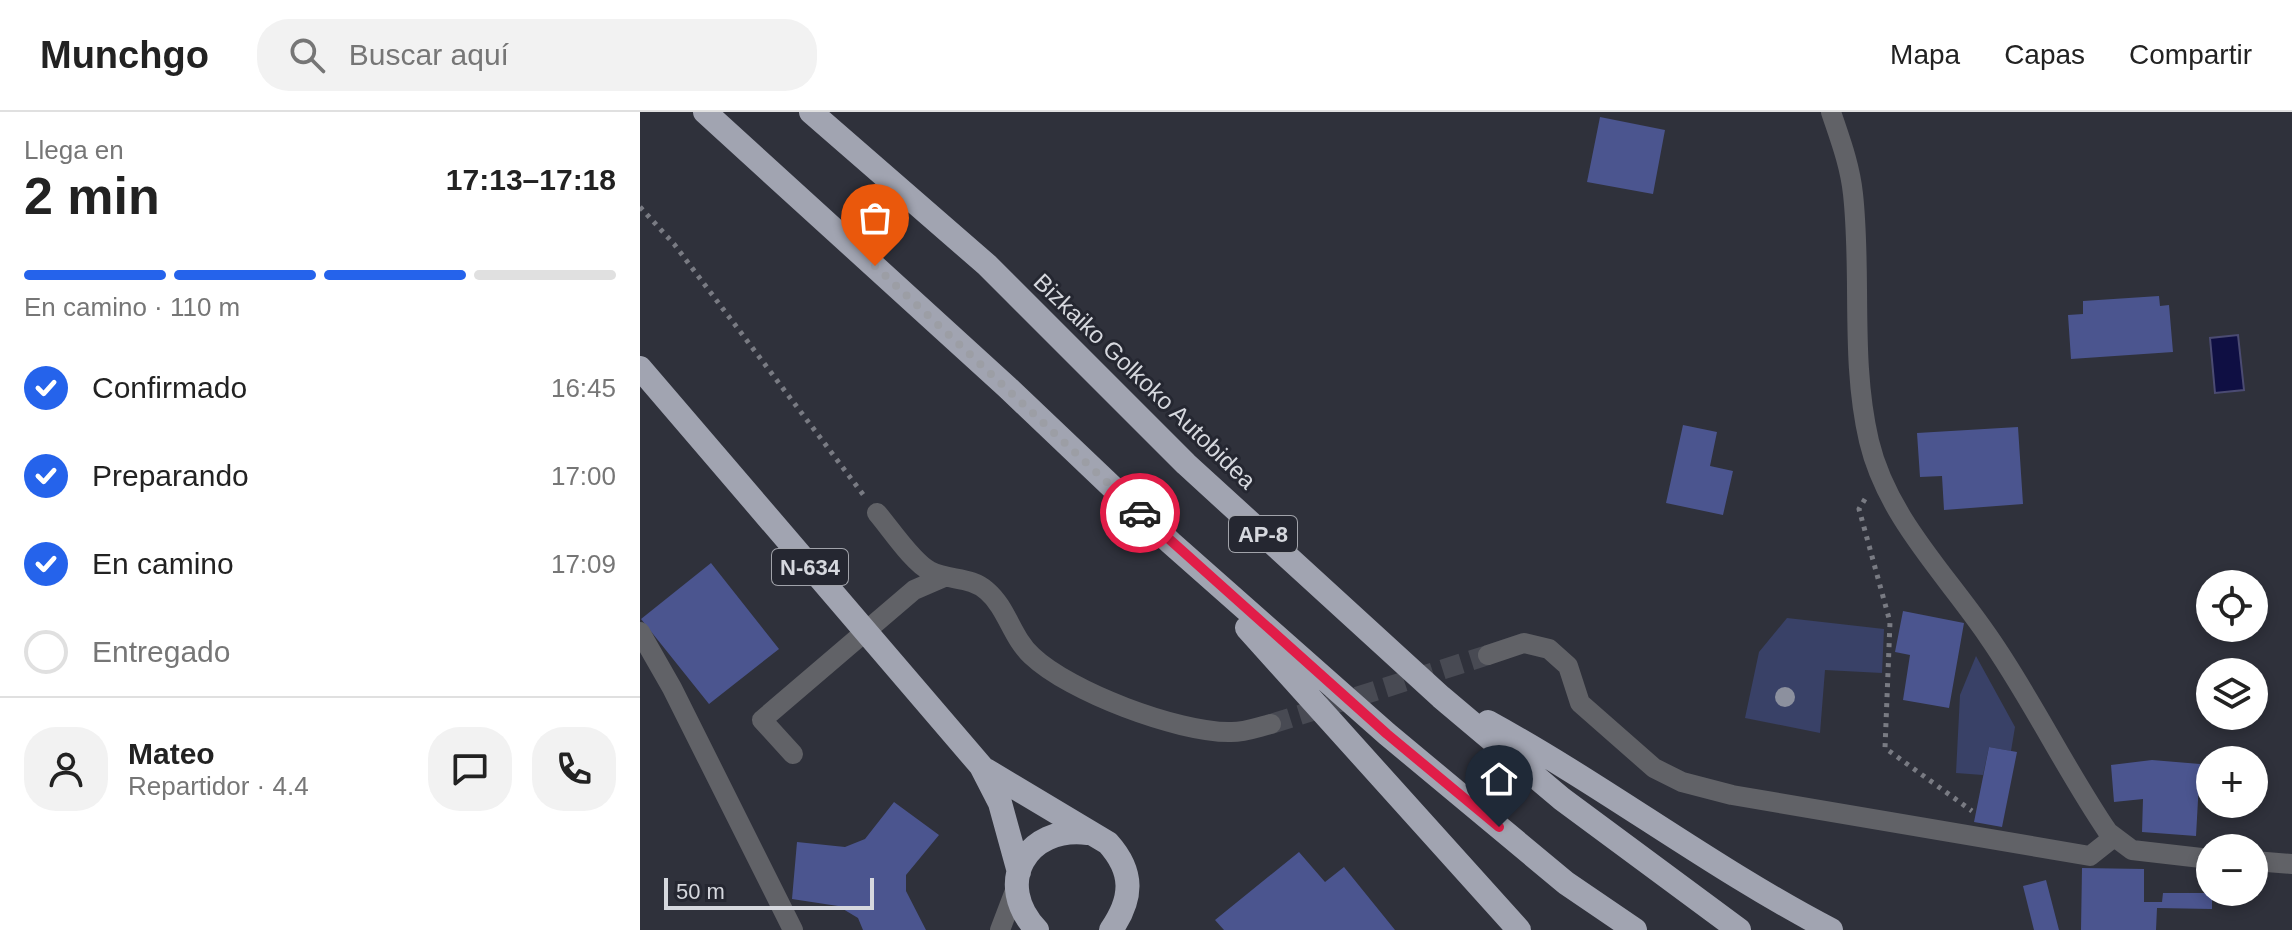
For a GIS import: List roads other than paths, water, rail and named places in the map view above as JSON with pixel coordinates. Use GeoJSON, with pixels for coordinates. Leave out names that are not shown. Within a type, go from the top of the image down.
{"type":"FeatureCollection","features":[{"type":"Feature","properties":{"kind":"highway","name":"AP-8"},"geometry":{"type":"LineString","coordinates":[[705,112],[1007,387],[1171,543],[1387,734],[1566,883],[1635,930]]}},
{"type":"Feature","properties":{"kind":"highway","name":"Bizkaiko Golkoko Autobidea"},"geometry":{"type":"LineString","coordinates":[[811,112],[987,265],[1186,464],[1441,697],[1562,799],[1739,930]]}},
{"type":"Feature","properties":{"kind":"highway","name":"N-634"},"geometry":{"type":"LineString","coordinates":[[640,368],[981,766],[1012,789],[1108,843],[1121,858],[1128,875],[1126,906],[1132,930]]}},
{"type":"Feature","properties":{"kind":"highway"},"geometry":{"type":"LineString","coordinates":[[1171,543],[1519,930]]}},
{"type":"Feature","properties":{"kind":"highway"},"geometry":{"type":"LineString","coordinates":[[1441,697],[1542,752],[1760,890],[1831,930]]}},
{"type":"Feature","properties":{"kind":"highway","name":"N-634"},"geometry":{"type":"LineString","coordinates":[[981,766],[1000,803],[1026,918],[1037,930]]}},
{"type":"Feature","properties":{"kind":"highway"},"geometry":{"type":"LineString","coordinates":[[1017,880],[1030,849],[1039,841],[1072,831],[1091,834]]}},
{"type":"Feature","properties":{"kind":"highway"},"geometry":{"type":"LineString","coordinates":[[1111,930],[1126,906]]}},
{"type":"Feature","properties":{"kind":"street"},"geometry":{"type":"LineString","coordinates":[[1831,112],[1853,194],[1861,395],[1869,442],[1882,485],[1919,544],[1989,637],[2091,807],[2114,837],[2132,850],[2196,857]]}},
{"type":"Feature","properties":{"kind":"street"},"geometry":{"type":"LineString","coordinates":[[877,513],[927,570],[944,577],[967,579],[986,589],[1014,634],[1031,655],[1052,671],[1143,714],[1199,730],[1233,733],[1271,724]]}},
{"type":"Feature","properties":{"kind":"street"},"geometry":{"type":"LineString","coordinates":[[793,754],[762,720],[914,590],[944,577]]}},
{"type":"Feature","properties":{"kind":"street"},"geometry":{"type":"LineString","coordinates":[[640,632],[793,930]]}},
{"type":"Feature","properties":{"kind":"street"},"geometry":{"type":"LineString","coordinates":[[1488,655],[1524,643],[1549,649],[1568,666],[1580,703],[1654,768],[1682,782],[1732,795],[2090,856],[2114,837]]}},
{"type":"Feature","properties":{"kind":"street"},"geometry":{"type":"LineString","coordinates":[[2268,862],[2292,864]]}},
{"type":"Feature","properties":{"kind":"street"},"geometry":{"type":"LineString","coordinates":[[1000,930],[1017,880]]}},
{"type":"Feature","properties":{"kind":"tunnel"},"geometry":{"type":"LineString","coordinates":[[1271,724],[1488,655]]}}]}
